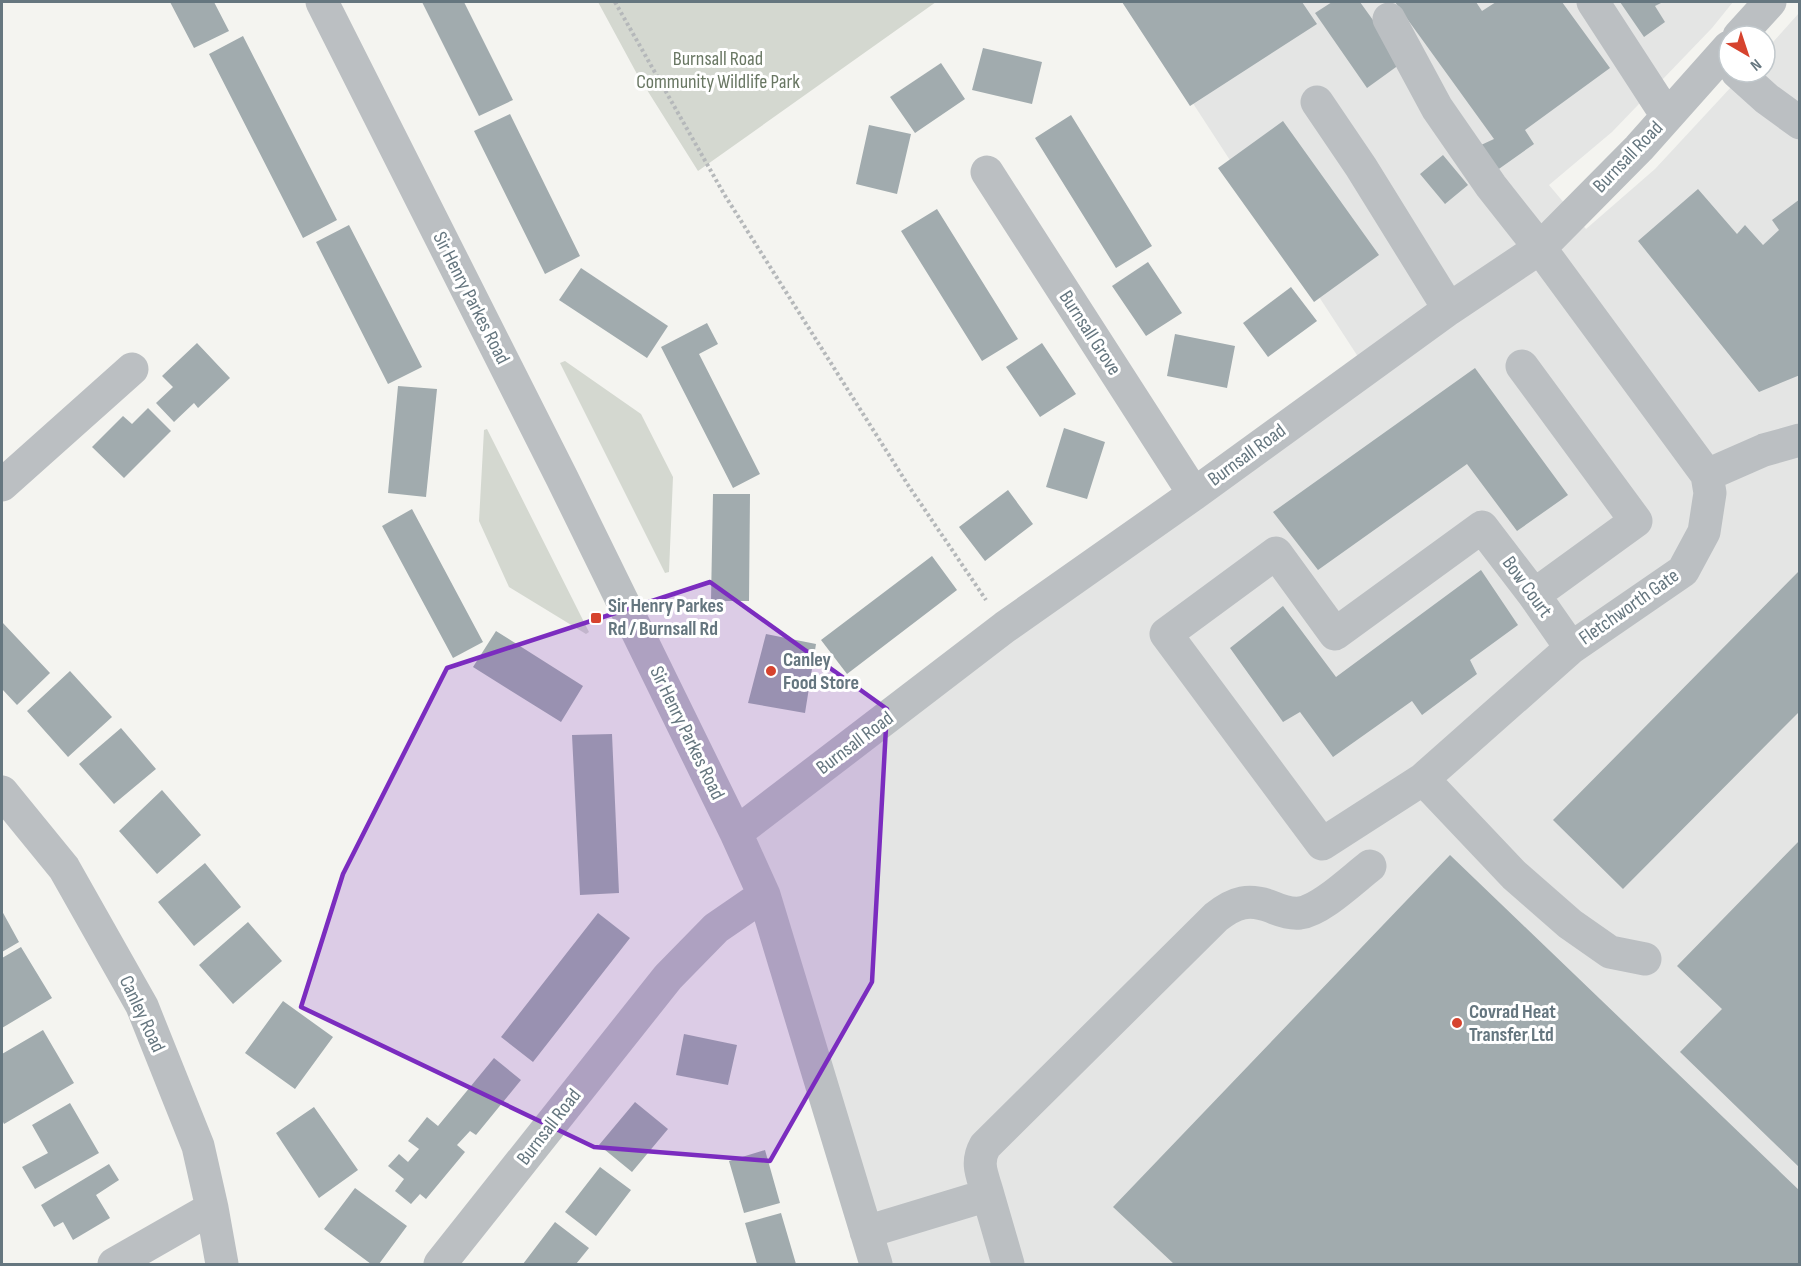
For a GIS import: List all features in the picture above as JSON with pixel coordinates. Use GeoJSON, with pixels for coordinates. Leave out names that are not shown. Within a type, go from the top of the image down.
{"type":"FeatureCollection","features":[{"type":"Feature","properties":{"kind":"street","name":"Sir Henry Parkes Road"},"geometry":{"type":"LineString","coordinates":[[322,2],[562,478],[736,833],[764,895],[876,1264]]}},
{"type":"Feature","properties":{"kind":"street"},"geometry":{"type":"LineString","coordinates":[[1593,2],[1667,116]]}},
{"type":"Feature","properties":{"kind":"street","name":"Burnsall Road"},"geometry":{"type":"LineString","coordinates":[[1754,24],[1770,2]]}},
{"type":"Feature","properties":{"kind":"street"},"geometry":{"type":"LineString","coordinates":[[1389,19],[1437,108],[1491,186],[1540,248],[1707,475],[1764,450],[1800,440]]}},
{"type":"Feature","properties":{"kind":"street","name":"Burnsall Road"},"geometry":{"type":"LineString","coordinates":[[736,833],[1005,627],[1194,494],[1449,309],[1540,248],[1639,148],[1667,116],[1717,68]]}},
{"type":"Feature","properties":{"kind":"street"},"geometry":{"type":"LineString","coordinates":[[1755,84],[1767,99],[1800,123]]}},
{"type":"Feature","properties":{"kind":"street"},"geometry":{"type":"LineString","coordinates":[[1317,102],[1361,167],[1449,309]]}},
{"type":"Feature","properties":{"kind":"street","name":"Burnsall Grove"},"geometry":{"type":"LineString","coordinates":[[987,172],[1194,494]]}},
{"type":"Feature","properties":{"kind":"street"},"geometry":{"type":"LineString","coordinates":[[1522,366],[1636,521],[1534,595]]}},
{"type":"Feature","properties":{"kind":"street"},"geometry":{"type":"LineString","coordinates":[[2,485],[132,369]]}},
{"type":"Feature","properties":{"kind":"street","name":"Fletchworth Gate"},"geometry":{"type":"LineString","coordinates":[[1482,527],[1335,634],[1276,553],[1166,634],[1322,844],[1423,779],[1571,648],[1683,571],[1704,532],[1710,493],[1707,475]]}},
{"type":"Feature","properties":{"kind":"street","name":"Bow Court"},"geometry":{"type":"LineString","coordinates":[[1482,527],[1571,648]]}},
{"type":"Feature","properties":{"kind":"street"},"geometry":{"type":"LineString","coordinates":[[1423,779],[1514,875],[1570,924],[1610,952],[1645,959]]}},
{"type":"Feature","properties":{"kind":"street","name":"Canley Road"},"geometry":{"type":"LineString","coordinates":[[2,792],[64,868],[142,1006],[198,1146],[222,1264]]}},
{"type":"Feature","properties":{"kind":"street"},"geometry":{"type":"LineString","coordinates":[[1008,1264],[980,1165],[980,1156],[985,1146],[1216,917],[1233,906],[1246,902],[1256,902],[1292,913],[1310,910],[1320,905],[1370,866]]}},
{"type":"Feature","properties":{"kind":"street","name":"Burnsall Road"},"geometry":{"type":"LineString","coordinates":[[440,1264],[668,977],[716,928],[764,895]]}},
{"type":"Feature","properties":{"kind":"street"},"geometry":{"type":"LineString","coordinates":[[867,1232],[988,1195]]}},
{"type":"Feature","properties":{"kind":"street"},"geometry":{"type":"LineString","coordinates":[[114,1264],[212,1208]]}},
{"type":"Feature","properties":{"kind":"path"},"geometry":{"type":"LineString","coordinates":[[615,2],[724,194],[908,485],[1005,627]]}},
{"type":"Feature","properties":{"kind":"highlighted area"},"geometry":{"type":"Polygon","coordinates":[[[710,582],[887,709],[872,982],[770,1161],[594,1147],[301,1007],[343,874],[447,668],[710,582]]]}},
{"type":"Feature","properties":{"kind":"shaded area"},"geometry":{"type":"Polygon","coordinates":[[[1127,2],[1733,2],[1712,28],[1612,132],[1549,185],[1586,229],[1655,169],[1734,84],[1777,84],[1777,38],[1799,13],[1799,1264],[876,1264],[736,833],[1366,369],[1127,2]]]}},
{"type":"Feature","properties":{"kind":"green space","name":"Burnsall Road Community Wildlife Park"},"geometry":{"type":"Polygon","coordinates":[[[598,2],[936,2],[698,171],[637,74],[598,2]]]}},
{"type":"Feature","properties":{"kind":"green space"},"geometry":{"type":"Polygon","coordinates":[[[565,361],[641,414],[673,477],[669,572],[665,573],[560,363],[565,361]]]}},
{"type":"Feature","properties":{"kind":"green space"},"geometry":{"type":"Polygon","coordinates":[[[487,429],[589,632],[586,634],[509,587],[479,521],[484,430],[487,429]]]}},
{"type":"Feature","properties":{"kind":"building"},"geometry":{"type":"Polygon","coordinates":[[[170,2],[214,2],[229,31],[194,48],[170,2]]]}},
{"type":"Feature","properties":{"kind":"building"},"geometry":{"type":"Polygon","coordinates":[[[422,2],[464,2],[513,100],[479,116],[422,2]]]}},
{"type":"Feature","properties":{"kind":"building"},"geometry":{"type":"Polygon","coordinates":[[[1122,2],[1302,2],[1317,24],[1190,106],[1122,2]]]}},
{"type":"Feature","properties":{"kind":"building"},"geometry":{"type":"Polygon","coordinates":[[[1332,2],[1360,2],[1403,62],[1367,88],[1315,13],[1332,2]]]}},
{"type":"Feature","properties":{"kind":"building"},"geometry":{"type":"Polygon","coordinates":[[[1395,2],[1476,2],[1482,11],[1496,2],[1562,2],[1610,68],[1525,130],[1534,144],[1496,171],[1481,145],[1494,139],[1395,2]]]}},
{"type":"Feature","properties":{"kind":"building"},"geometry":{"type":"Polygon","coordinates":[[[1620,2],[1663,2],[1655,6],[1665,22],[1644,37],[1620,2]]]}},
{"type":"Feature","properties":{"kind":"building"},"geometry":{"type":"Polygon","coordinates":[[[243,36],[337,220],[303,238],[209,54],[243,36]]]}},
{"type":"Feature","properties":{"kind":"building"},"geometry":{"type":"Polygon","coordinates":[[[983,48],[1042,62],[1032,104],[972,90],[983,48]]]}},
{"type":"Feature","properties":{"kind":"building"},"geometry":{"type":"Polygon","coordinates":[[[941,63],[965,99],[915,133],[890,97],[941,63]]]}},
{"type":"Feature","properties":{"kind":"building"},"geometry":{"type":"Polygon","coordinates":[[[510,114],[580,256],[545,274],[474,131],[510,114]]]}},
{"type":"Feature","properties":{"kind":"building"},"geometry":{"type":"Polygon","coordinates":[[[1071,115],[1152,246],[1116,268],[1035,138],[1071,115]]]}},
{"type":"Feature","properties":{"kind":"building"},"geometry":{"type":"Polygon","coordinates":[[[1283,121],[1379,255],[1314,302],[1218,168],[1283,121]]]}},
{"type":"Feature","properties":{"kind":"building"},"geometry":{"type":"Polygon","coordinates":[[[869,125],[911,134],[897,194],[856,184],[869,125]]]}},
{"type":"Feature","properties":{"kind":"building"},"geometry":{"type":"Polygon","coordinates":[[[1443,155],[1468,185],[1445,204],[1420,174],[1443,155]]]}},
{"type":"Feature","properties":{"kind":"building"},"geometry":{"type":"Polygon","coordinates":[[[1698,189],[1737,234],[1745,225],[1763,245],[1779,230],[1772,220],[1800,199],[1800,375],[1759,392],[1638,241],[1698,189]]]}},
{"type":"Feature","properties":{"kind":"building"},"geometry":{"type":"Polygon","coordinates":[[[937,209],[1018,339],[982,361],[901,231],[937,209]]]}},
{"type":"Feature","properties":{"kind":"building"},"geometry":{"type":"Polygon","coordinates":[[[349,225],[422,367],[388,384],[316,242],[349,225]]]}},
{"type":"Feature","properties":{"kind":"building"},"geometry":{"type":"Polygon","coordinates":[[[1148,262],[1182,313],[1146,336],[1112,286],[1148,262]]]}},
{"type":"Feature","properties":{"kind":"building"},"geometry":{"type":"Polygon","coordinates":[[[581,268],[668,326],[647,358],[559,300],[581,268]]]}},
{"type":"Feature","properties":{"kind":"building"},"geometry":{"type":"Polygon","coordinates":[[[1291,287],[1317,321],[1268,357],[1243,323],[1291,287]]]}},
{"type":"Feature","properties":{"kind":"building"},"geometry":{"type":"Polygon","coordinates":[[[707,323],[718,344],[699,354],[760,474],[733,488],[661,347],[707,323]]]}},
{"type":"Feature","properties":{"kind":"building"},"geometry":{"type":"Polygon","coordinates":[[[1175,334],[1235,346],[1227,388],[1167,376],[1175,334]]]}},
{"type":"Feature","properties":{"kind":"building"},"geometry":{"type":"Polygon","coordinates":[[[197,343],[230,378],[198,408],[194,403],[174,422],[156,403],[173,387],[162,376],[197,343]]]}},
{"type":"Feature","properties":{"kind":"building"},"geometry":{"type":"Polygon","coordinates":[[[1042,343],[1076,394],[1040,417],[1006,367],[1042,343]]]}},
{"type":"Feature","properties":{"kind":"building"},"geometry":{"type":"Polygon","coordinates":[[[1475,368],[1568,495],[1517,531],[1467,464],[1318,570],[1273,512],[1475,368]]]}},
{"type":"Feature","properties":{"kind":"building"},"geometry":{"type":"Polygon","coordinates":[[[398,386],[437,389],[426,497],[388,493],[398,386]]]}},
{"type":"Feature","properties":{"kind":"building"},"geometry":{"type":"Polygon","coordinates":[[[148,408],[171,431],[124,478],[92,447],[123,416],[132,424],[148,408]]]}},
{"type":"Feature","properties":{"kind":"building"},"geometry":{"type":"Polygon","coordinates":[[[1064,428],[1105,442],[1087,499],[1046,487],[1064,428]]]}},
{"type":"Feature","properties":{"kind":"building"},"geometry":{"type":"Polygon","coordinates":[[[1008,490],[1033,524],[985,561],[959,527],[1008,490]]]}},
{"type":"Feature","properties":{"kind":"building"},"geometry":{"type":"Polygon","coordinates":[[[713,494],[750,494],[749,601],[711,601],[713,494]]]}},
{"type":"Feature","properties":{"kind":"building"},"geometry":{"type":"Polygon","coordinates":[[[412,509],[483,642],[453,658],[382,526],[412,509]]]}},
{"type":"Feature","properties":{"kind":"building"},"geometry":{"type":"Polygon","coordinates":[[[932,556],[957,590],[847,674],[821,640],[932,556]]]}},
{"type":"Feature","properties":{"kind":"building"},"geometry":{"type":"Polygon","coordinates":[[[1481,570],[1518,625],[1470,660],[1477,674],[1422,715],[1412,701],[1333,757],[1300,712],[1283,722],[1230,648],[1283,606],[1336,677],[1481,570]]]}},
{"type":"Feature","properties":{"kind":"building"},"geometry":{"type":"Polygon","coordinates":[[[1800,570],[1800,711],[1623,889],[1553,820],[1800,570]]]}},
{"type":"Feature","properties":{"kind":"building"},"geometry":{"type":"Polygon","coordinates":[[[2,622],[50,673],[17,705],[2,689],[2,622]]]}},
{"type":"Feature","properties":{"kind":"building"},"geometry":{"type":"Polygon","coordinates":[[[496,631],[583,686],[561,722],[473,667],[496,631]]]}},
{"type":"Feature","properties":{"kind":"building"},"geometry":{"type":"Polygon","coordinates":[[[766,634],[816,644],[805,713],[748,703],[766,634]]]}},
{"type":"Feature","properties":{"kind":"building"},"geometry":{"type":"Polygon","coordinates":[[[70,671],[112,717],[68,757],[27,711],[70,671]]]}},
{"type":"Feature","properties":{"kind":"building"},"geometry":{"type":"Polygon","coordinates":[[[121,728],[156,769],[114,804],[79,764],[121,728]]]}},
{"type":"Feature","properties":{"kind":"building"},"geometry":{"type":"Polygon","coordinates":[[[612,734],[619,893],[580,895],[572,735],[612,734]]]}},
{"type":"Feature","properties":{"kind":"building"},"geometry":{"type":"Polygon","coordinates":[[[162,790],[201,835],[157,874],[119,831],[162,790]]]}},
{"type":"Feature","properties":{"kind":"building"},"geometry":{"type":"Polygon","coordinates":[[[1800,840],[1800,1168],[1680,1052],[1722,1009],[1677,966],[1800,840]]]}},
{"type":"Feature","properties":{"kind":"building","name":"Covrad Heat Transfer Ltd"},"geometry":{"type":"Polygon","coordinates":[[[1450,855],[1800,1191],[1800,1264],[1174,1264],[1113,1207],[1450,855]]]}},
{"type":"Feature","properties":{"kind":"building"},"geometry":{"type":"Polygon","coordinates":[[[205,863],[241,907],[194,946],[158,902],[205,863]]]}},
{"type":"Feature","properties":{"kind":"building"},"geometry":{"type":"Polygon","coordinates":[[[2,911],[19,942],[2,952],[2,911]]]}},
{"type":"Feature","properties":{"kind":"building"},"geometry":{"type":"Polygon","coordinates":[[[598,913],[630,938],[533,1062],[501,1037],[598,913]]]}},
{"type":"Feature","properties":{"kind":"building"},"geometry":{"type":"Polygon","coordinates":[[[248,922],[282,961],[233,1004],[199,965],[248,922]]]}},
{"type":"Feature","properties":{"kind":"building"},"geometry":{"type":"Polygon","coordinates":[[[21,947],[52,998],[2,1028],[2,958],[21,947]]]}},
{"type":"Feature","properties":{"kind":"building"},"geometry":{"type":"Polygon","coordinates":[[[283,1001],[333,1037],[295,1089],[245,1053],[283,1001]]]}},
{"type":"Feature","properties":{"kind":"building"},"geometry":{"type":"Polygon","coordinates":[[[43,1030],[74,1083],[4,1124],[2,1120],[2,1054],[43,1030]]]}},
{"type":"Feature","properties":{"kind":"building"},"geometry":{"type":"Polygon","coordinates":[[[684,1034],[737,1045],[728,1085],[676,1075],[684,1034]]]}},
{"type":"Feature","properties":{"kind":"building"},"geometry":{"type":"Polygon","coordinates":[[[494,1058],[521,1080],[476,1135],[470,1131],[457,1145],[465,1152],[426,1199],[420,1194],[411,1204],[395,1191],[404,1179],[388,1166],[399,1154],[408,1162],[419,1149],[408,1141],[427,1117],[438,1126],[494,1058]]]}},
{"type":"Feature","properties":{"kind":"building"},"geometry":{"type":"Polygon","coordinates":[[[635,1102],[668,1129],[632,1172],[599,1145],[635,1102]]]}},
{"type":"Feature","properties":{"kind":"building"},"geometry":{"type":"Polygon","coordinates":[[[70,1103],[99,1153],[35,1189],[22,1167],[48,1153],[32,1125],[70,1103]]]}},
{"type":"Feature","properties":{"kind":"building"},"geometry":{"type":"Polygon","coordinates":[[[314,1107],[358,1170],[319,1198],[276,1133],[314,1107]]]}},
{"type":"Feature","properties":{"kind":"building"},"geometry":{"type":"Polygon","coordinates":[[[765,1150],[780,1203],[744,1213],[729,1161],[765,1150]]]}},
{"type":"Feature","properties":{"kind":"building"},"geometry":{"type":"Polygon","coordinates":[[[109,1164],[119,1180],[96,1195],[110,1218],[73,1240],[63,1222],[54,1227],[41,1205],[109,1164]]]}},
{"type":"Feature","properties":{"kind":"building"},"geometry":{"type":"Polygon","coordinates":[[[600,1167],[631,1190],[596,1236],[565,1212],[600,1167]]]}},
{"type":"Feature","properties":{"kind":"building"},"geometry":{"type":"Polygon","coordinates":[[[355,1188],[407,1226],[379,1264],[371,1264],[324,1229],[355,1188]]]}},
{"type":"Feature","properties":{"kind":"building"},"geometry":{"type":"Polygon","coordinates":[[[781,1213],[796,1264],[757,1264],[745,1223],[781,1213]]]}},
{"type":"Feature","properties":{"kind":"building"},"geometry":{"type":"Polygon","coordinates":[[[555,1222],[589,1248],[576,1264],[523,1264],[555,1222]]]}},
{"type":"Feature","properties":{"kind":"place","name":"Sir Henry Parkes Rd / Burnsall Rd"},"geometry":{"type":"Point","coordinates":[596,618]}},
{"type":"Feature","properties":{"kind":"place","name":"Canley Food Store"},"geometry":{"type":"Point","coordinates":[771,671]}},
{"type":"Feature","properties":{"kind":"place","name":"Covrad Heat Transfer Ltd"},"geometry":{"type":"Point","coordinates":[1457,1023]}}]}
